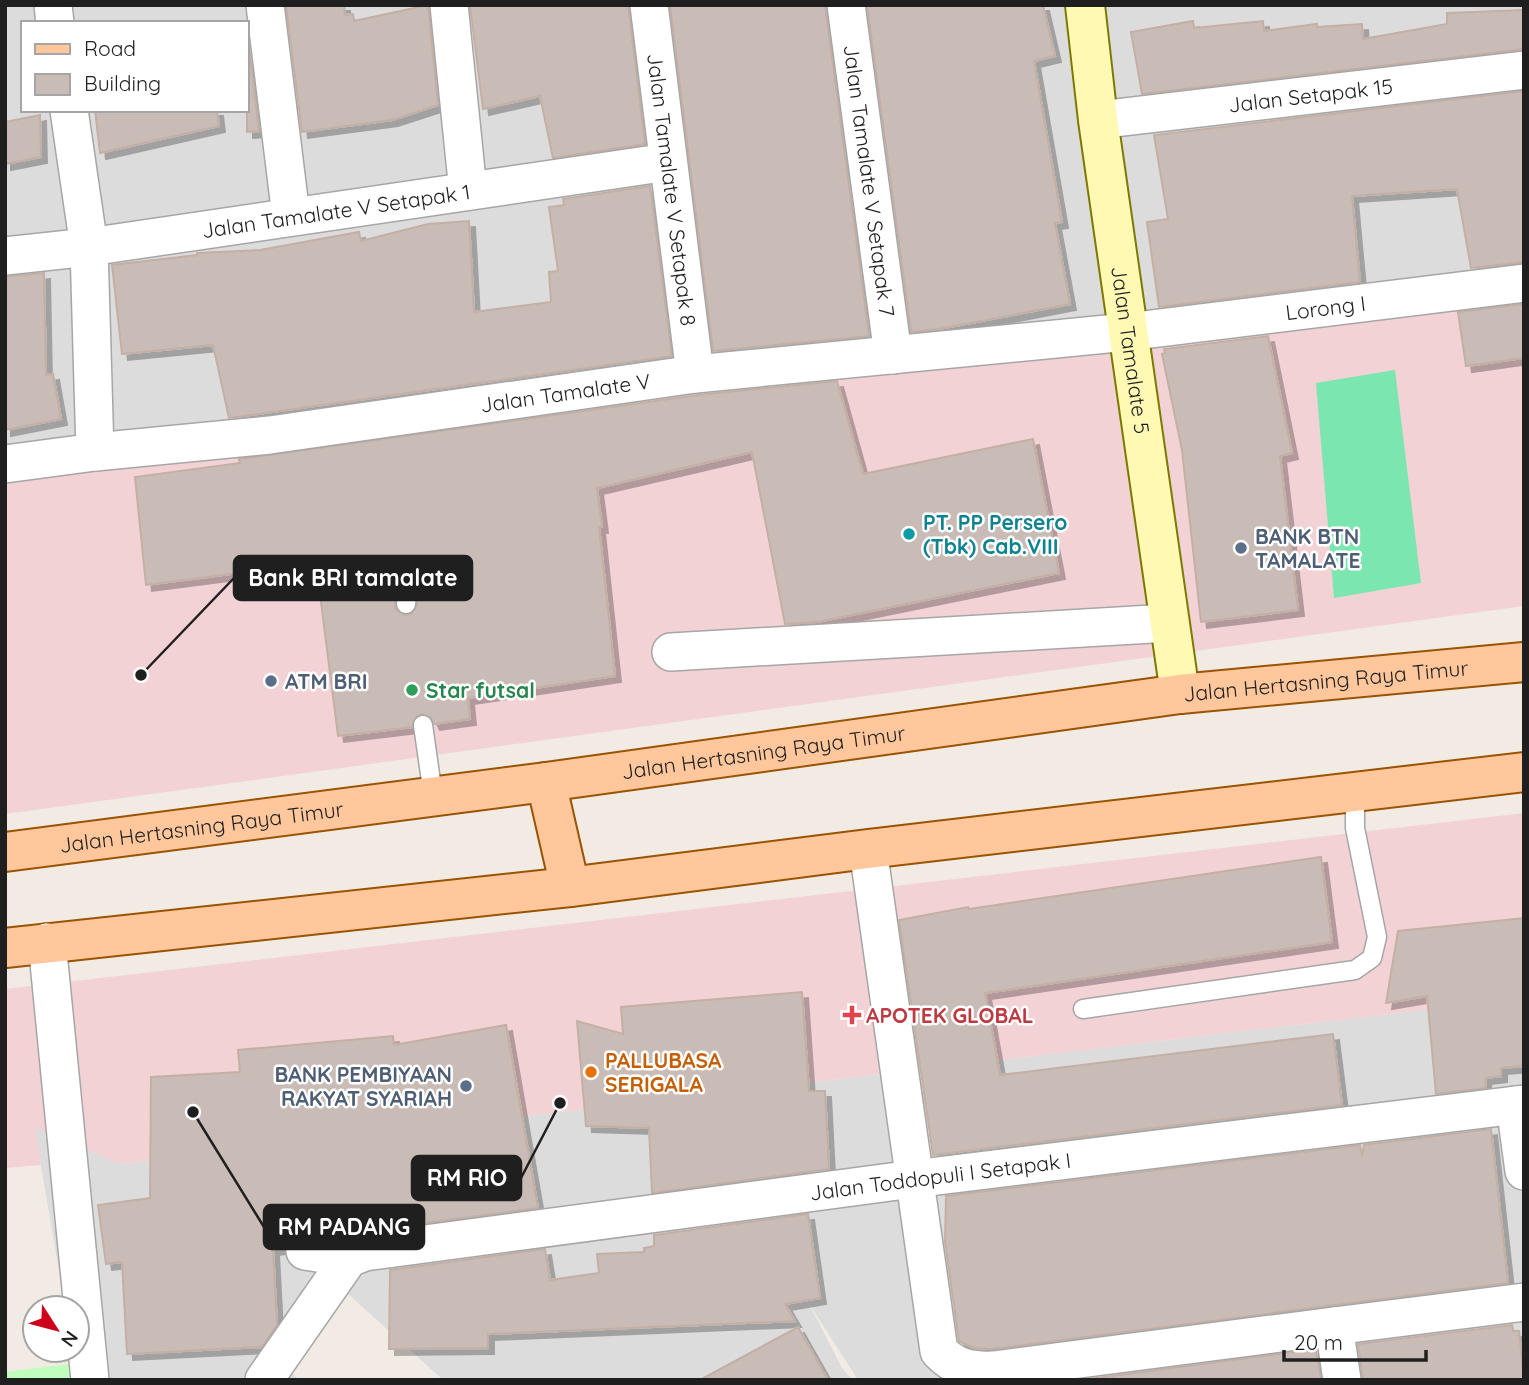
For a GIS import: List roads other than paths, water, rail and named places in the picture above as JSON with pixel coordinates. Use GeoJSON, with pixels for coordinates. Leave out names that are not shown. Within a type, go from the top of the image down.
{"type":"FeatureCollection","features":[{"type":"Feature","properties":{"kind":"main road","name":"Jalan Hertasning Raya Timur"},"geometry":{"type":"LineString","coordinates":[[5,852],[546,782],[1180,694],[1524,662]]}},
{"type":"Feature","properties":{"kind":"main road"},"geometry":{"type":"LineString","coordinates":[[5,948],[570,887],[1356,790],[1524,772]]}},
{"type":"Feature","properties":{"kind":"main road"},"geometry":{"type":"LineString","coordinates":[[546,782],[570,887]]}},
{"type":"Feature","properties":{"kind":"street"},"geometry":{"type":"LineString","coordinates":[[265,5],[291,216]]}},
{"type":"Feature","properties":{"kind":"street"},"geometry":{"type":"LineString","coordinates":[[449,5],[468,191]]}},
{"type":"Feature","properties":{"kind":"street","name":"Jalan Tamalate V Setapak 8"},"geometry":{"type":"LineString","coordinates":[[649,5],[695,374]]}},
{"type":"Feature","properties":{"kind":"street","name":"Jalan Tamalate V Setapak 7"},"geometry":{"type":"LineString","coordinates":[[846,5],[893,355]]}},
{"type":"Feature","properties":{"kind":"street","name":"Jalan Tamalate 5"},"geometry":{"type":"LineString","coordinates":[[1085,5],[1127,332],[1180,694]]}},
{"type":"Feature","properties":{"kind":"street","name":"Jalan Setapak 15"},"geometry":{"type":"LineString","coordinates":[[1098,120],[1524,70]]}},
{"type":"Feature","properties":{"kind":"street"},"geometry":{"type":"LineString","coordinates":[[69,112],[89,247],[95,452]]}},
{"type":"Feature","properties":{"kind":"street","name":"Jalan Tamalate V Setapak 1"},"geometry":{"type":"LineString","coordinates":[[5,256],[89,247],[668,162]]}},
{"type":"Feature","properties":{"kind":"street","name":"Lorong I"},"geometry":{"type":"LineString","coordinates":[[1127,332],[1524,283]]}},
{"type":"Feature","properties":{"kind":"street","name":"Jalan Tamalate V"},"geometry":{"type":"LineString","coordinates":[[5,464],[95,452],[270,435],[695,374],[1127,332]]}},
{"type":"Feature","properties":{"kind":"street"},"geometry":{"type":"LineString","coordinates":[[671,652],[1169,623]]}},
{"type":"Feature","properties":{"kind":"street"},"geometry":{"type":"LineString","coordinates":[[868,849],[939,1351],[951,1363],[959,1368],[975,1371],[1155,1365],[1334,1326],[1524,1302]]}},
{"type":"Feature","properties":{"kind":"street"},"geometry":{"type":"LineString","coordinates":[[47,942],[90,1380]]}},
{"type":"Feature","properties":{"kind":"street"},"geometry":{"type":"LineString","coordinates":[[1519,1105],[1524,1171]]}},
{"type":"Feature","properties":{"kind":"street","name":"Jalan Toddopuli I Setapak I"},"geometry":{"type":"LineString","coordinates":[[305,1251],[357,1255],[913,1179],[1519,1105]]}},
{"type":"Feature","properties":{"kind":"street"},"geometry":{"type":"LineString","coordinates":[[264,1380],[357,1255]]}},
{"type":"Feature","properties":{"kind":"street"},"geometry":{"type":"LineString","coordinates":[[1334,1326],[1342,1380]]}},
{"type":"Feature","properties":{"kind":"lane"},"geometry":{"type":"LineString","coordinates":[[406,604],[408,585]]}},
{"type":"Feature","properties":{"kind":"lane"},"geometry":{"type":"LineString","coordinates":[[423,725],[433,795]]}},
{"type":"Feature","properties":{"kind":"lane"},"geometry":{"type":"LineString","coordinates":[[1083,1009],[1355,970],[1372,958],[1377,937],[1355,828],[1356,790]]}},
{"type":"Feature","properties":{"kind":"place","name":"PT. PP Persero (Tbk) Cab.VIII"},"geometry":{"type":"Point","coordinates":[909,534]}},
{"type":"Feature","properties":{"kind":"place","name":"BANK BTN TAMALATE"},"geometry":{"type":"Point","coordinates":[1241,548]}},
{"type":"Feature","properties":{"kind":"place","name":"Bank BRI tamalate"},"geometry":{"type":"Point","coordinates":[141,675]}},
{"type":"Feature","properties":{"kind":"place","name":"ATM BRI"},"geometry":{"type":"Point","coordinates":[271,681]}},
{"type":"Feature","properties":{"kind":"place","name":"Star futsal"},"geometry":{"type":"Point","coordinates":[412,690]}},
{"type":"Feature","properties":{"kind":"place","name":"APOTEK GLOBAL"},"geometry":{"type":"Point","coordinates":[852,1015]}},
{"type":"Feature","properties":{"kind":"place","name":"PALLUBASA SERIGALA"},"geometry":{"type":"Point","coordinates":[591,1072]}},
{"type":"Feature","properties":{"kind":"place","name":"BANK PEMBIYAAN RAKYAT SYARIAH"},"geometry":{"type":"Point","coordinates":[466,1086]}},
{"type":"Feature","properties":{"kind":"place","name":"RM RIO"},"geometry":{"type":"Point","coordinates":[560,1103]}},
{"type":"Feature","properties":{"kind":"place","name":"RM PADANG"},"geometry":{"type":"Point","coordinates":[193,1112]}}]}
